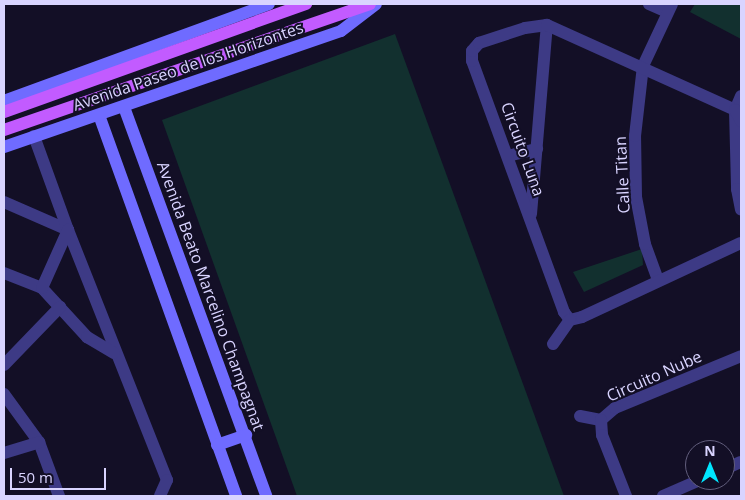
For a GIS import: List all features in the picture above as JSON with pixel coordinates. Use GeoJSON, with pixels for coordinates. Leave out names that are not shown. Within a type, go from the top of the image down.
{"type":"FeatureCollection","features":[{"type":"Feature","properties":{"kind":"main road","name":"Avenida Paseo de los Horizontes"},"geometry":{"type":"LineString","coordinates":[[4,112],[306,4]]}},
{"type":"Feature","properties":{"kind":"main road","name":"Avenida Paseo de los Horizontes"},"geometry":{"type":"LineString","coordinates":[[4,130],[370,4]]}},
{"type":"Feature","properties":{"kind":"street","name":"Avenida Paseo de los Horizontes"},"geometry":{"type":"LineString","coordinates":[[4,101],[269,4]]}},
{"type":"Feature","properties":{"kind":"street","name":"Avenida Paseo de los Horizontes"},"geometry":{"type":"LineString","coordinates":[[4,146],[124,107],[341,31],[376,4]]}},
{"type":"Feature","properties":{"kind":"street"},"geometry":{"type":"LineString","coordinates":[[643,66],[669,8],[649,4]]}},
{"type":"Feature","properties":{"kind":"street"},"geometry":{"type":"LineString","coordinates":[[531,220],[547,25],[643,66],[738,116]]}},
{"type":"Feature","properties":{"kind":"street","name":"Circuito Luna"},"geometry":{"type":"LineString","coordinates":[[547,25],[525,28],[479,43],[472,51],[472,61],[564,312],[570,320]]}},
{"type":"Feature","properties":{"kind":"street","name":"Calle Titan"},"geometry":{"type":"LineString","coordinates":[[643,66],[635,136],[636,197],[645,244],[658,280]]}},
{"type":"Feature","properties":{"kind":"street"},"geometry":{"type":"LineString","coordinates":[[741,96],[738,116],[736,189],[741,210]]}},
{"type":"Feature","properties":{"kind":"street","name":"Avenida Beato Marcelino Champagnat"},"geometry":{"type":"LineString","coordinates":[[124,107],[246,436],[266,496]]}},
{"type":"Feature","properties":{"kind":"street"},"geometry":{"type":"LineString","coordinates":[[99,115],[236,496]]}},
{"type":"Feature","properties":{"kind":"street"},"geometry":{"type":"LineString","coordinates":[[34,136],[114,353],[167,480],[163,495]]}},
{"type":"Feature","properties":{"kind":"street"},"geometry":{"type":"LineString","coordinates":[[508,156],[537,149]]}},
{"type":"Feature","properties":{"kind":"street"},"geometry":{"type":"LineString","coordinates":[[4,202],[68,230]]}},
{"type":"Feature","properties":{"kind":"street"},"geometry":{"type":"LineString","coordinates":[[42,288],[68,230]]}},
{"type":"Feature","properties":{"kind":"street"},"geometry":{"type":"LineString","coordinates":[[553,344],[570,320],[582,318],[658,280],[741,243]]}},
{"type":"Feature","properties":{"kind":"street"},"geometry":{"type":"LineString","coordinates":[[4,273],[42,288],[88,337],[114,353]]}},
{"type":"Feature","properties":{"kind":"street"},"geometry":{"type":"LineString","coordinates":[[4,365],[60,307]]}},
{"type":"Feature","properties":{"kind":"street","name":"Circuito Nube"},"geometry":{"type":"LineString","coordinates":[[626,496],[602,436],[601,420],[615,408],[741,356]]}},
{"type":"Feature","properties":{"kind":"street"},"geometry":{"type":"LineString","coordinates":[[4,394],[39,442],[59,496]]}},
{"type":"Feature","properties":{"kind":"street"},"geometry":{"type":"LineString","coordinates":[[580,416],[601,420]]}},
{"type":"Feature","properties":{"kind":"street"},"geometry":{"type":"LineString","coordinates":[[217,445],[246,436]]}},
{"type":"Feature","properties":{"kind":"street"},"geometry":{"type":"LineString","coordinates":[[4,453],[39,442]]}},
{"type":"Feature","properties":{"kind":"street"},"geometry":{"type":"LineString","coordinates":[[663,496],[685,486]]}},
{"type":"Feature","properties":{"kind":"green space"},"geometry":{"type":"Polygon","coordinates":[[[695,4],[741,4],[741,39],[690,12],[695,4]]]}},
{"type":"Feature","properties":{"kind":"green space"},"geometry":{"type":"Polygon","coordinates":[[[395,34],[564,496],[297,496],[162,120],[395,34]]]}},
{"type":"Feature","properties":{"kind":"green space"},"geometry":{"type":"Polygon","coordinates":[[[642,249],[643,265],[584,292],[573,272],[642,249]]]}}]}
